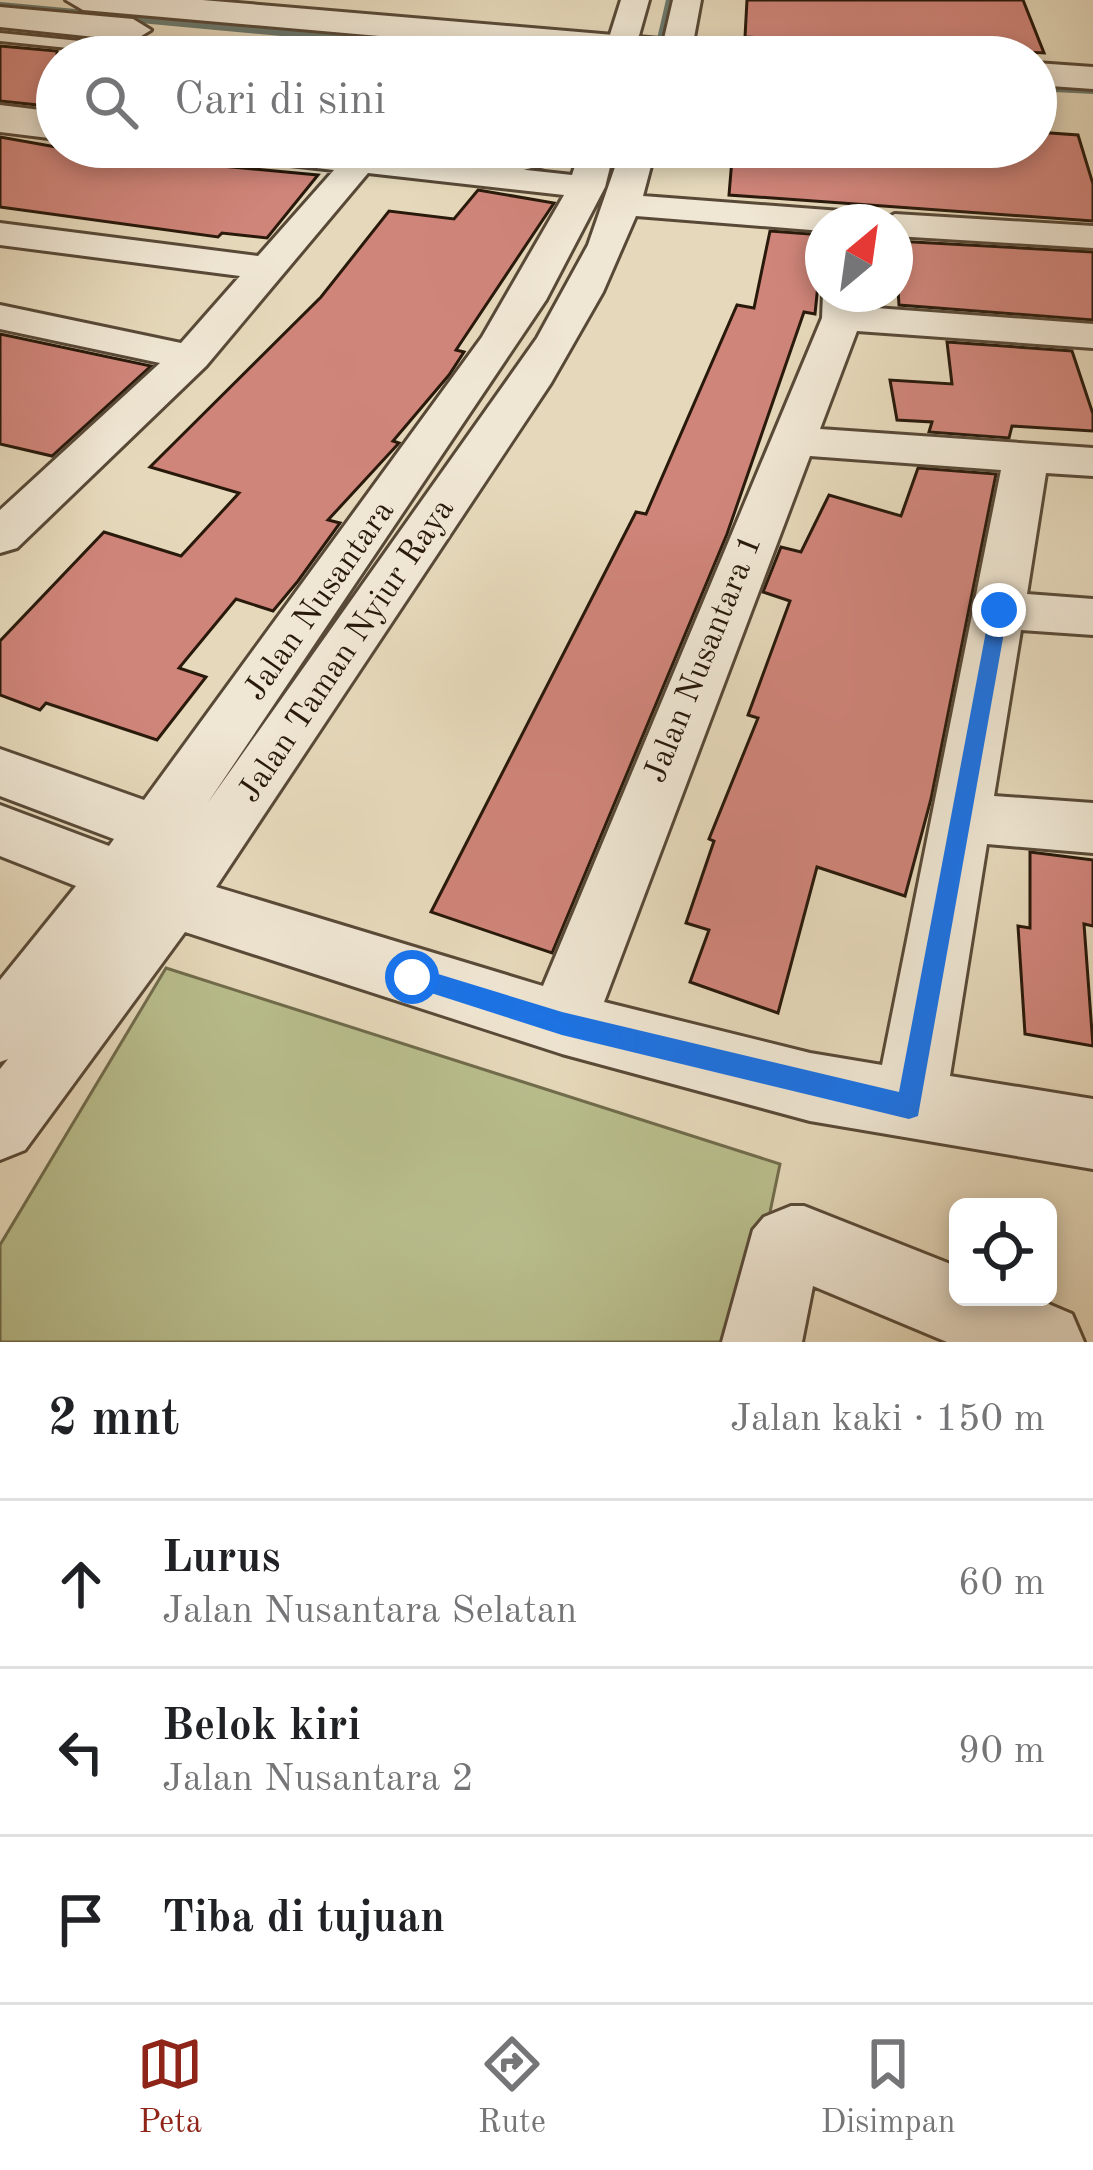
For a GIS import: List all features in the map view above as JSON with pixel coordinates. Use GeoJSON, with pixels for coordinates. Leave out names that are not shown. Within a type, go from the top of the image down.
{"type":"FeatureCollection","features":[{"type":"Feature","properties":{"kind":"street"},"geometry":{"type":"LineString","coordinates":[[83,0],[465,36]]}},
{"type":"Feature","properties":{"kind":"street"},"geometry":{"type":"LineString","coordinates":[[635,0],[642,36]]}},
{"type":"Feature","properties":{"kind":"street"},"geometry":{"type":"LineString","coordinates":[[659,36],[687,0]]}},
{"type":"Feature","properties":{"kind":"street"},"geometry":{"type":"LineString","coordinates":[[0,17],[171,36]]}},
{"type":"Feature","properties":{"kind":"street"},"geometry":{"type":"LineString","coordinates":[[1057,75],[1093,78]]}},
{"type":"Feature","properties":{"kind":"street"},"geometry":{"type":"LineString","coordinates":[[1057,101],[1093,104]]}},
{"type":"Feature","properties":{"kind":"street"},"geometry":{"type":"LineString","coordinates":[[0,122],[36,126]]}},
{"type":"Feature","properties":{"kind":"street"},"geometry":{"type":"LineString","coordinates":[[0,537],[18,498],[191,357],[272,269],[343,168]]}},
{"type":"Feature","properties":{"kind":"street"},"geometry":{"type":"LineString","coordinates":[[483,168],[604,180],[805,216]]}},
{"type":"Feature","properties":{"kind":"street","name":"Jalan Nusantara"},"geometry":{"type":"LineString","coordinates":[[0,1031],[153,870],[604,180]]}},
{"type":"Feature","properties":{"kind":"street","name":"Jalan Taman Nyiur Raya"},"geometry":{"type":"LineString","coordinates":[[0,1124],[153,870],[505,419],[604,180]]}},
{"type":"Feature","properties":{"kind":"street"},"geometry":{"type":"LineString","coordinates":[[913,226],[1093,237]]}},
{"type":"Feature","properties":{"kind":"street"},"geometry":{"type":"LineString","coordinates":[[0,234],[272,269]]}},
{"type":"Feature","properties":{"kind":"street","name":"Jalan Nusantara 1"},"geometry":{"type":"LineString","coordinates":[[562,1023],[841,312]]}},
{"type":"Feature","properties":{"kind":"street"},"geometry":{"type":"LineString","coordinates":[[893,312],[1093,336]]}},
{"type":"Feature","properties":{"kind":"street"},"geometry":{"type":"LineString","coordinates":[[0,317],[191,357]]}},
{"type":"Feature","properties":{"kind":"street"},"geometry":{"type":"LineString","coordinates":[[792,441],[1093,462]]}},
{"type":"Feature","properties":{"kind":"street"},"geometry":{"type":"LineString","coordinates":[[909,1107],[1026,458]]}},
{"type":"Feature","properties":{"kind":"street"},"geometry":{"type":"LineString","coordinates":[[999,610],[1093,617]]}},
{"type":"Feature","properties":{"kind":"street"},"geometry":{"type":"LineString","coordinates":[[0,772],[153,870]]}},
{"type":"Feature","properties":{"kind":"street"},"geometry":{"type":"LineString","coordinates":[[959,818],[1093,828]]}},
{"type":"Feature","properties":{"kind":"street"},"geometry":{"type":"LineString","coordinates":[[0,830],[153,870],[562,1023],[909,1107],[1093,1134]]}},
{"type":"Feature","properties":{"kind":"street"},"geometry":{"type":"LineString","coordinates":[[762,1342],[780,1257],[791,1244],[804,1244],[1044,1342]]}},
{"type":"Feature","properties":{"kind":"lane"},"geometry":{"type":"LineString","coordinates":[[0,38],[36,41]]}},
{"type":"Feature","properties":{"kind":"lane"},"geometry":{"type":"LineString","coordinates":[[0,110],[36,114]]}},
{"type":"Feature","properties":{"kind":"green space"},"geometry":{"type":"Polygon","coordinates":[[[166,968],[780,1164],[743,1342],[0,1342],[0,1245],[166,968]]]}},
{"type":"Feature","properties":{"kind":"building"},"geometry":{"type":"Polygon","coordinates":[[[747,0],[1023,0],[1037,36],[745,36],[747,0]]]}},
{"type":"Feature","properties":{"kind":"building"},"geometry":{"type":"Polygon","coordinates":[[[0,46],[36,49],[36,105],[0,101],[0,46]]]}},
{"type":"Feature","properties":{"kind":"building"},"geometry":{"type":"Polygon","coordinates":[[[1057,134],[1078,135],[1093,184],[1093,221],[913,208],[913,204],[729,195],[731,168],[1057,168],[1057,134]]]}},
{"type":"Feature","properties":{"kind":"building"},"geometry":{"type":"Polygon","coordinates":[[[0,137],[36,143],[36,168],[242,168],[318,175],[267,238],[222,233],[218,237],[0,207],[0,137]]]}},
{"type":"Feature","properties":{"kind":"building"},"geometry":{"type":"Polygon","coordinates":[[[478,190],[554,203],[456,350],[464,352],[449,375],[393,441],[399,443],[328,520],[340,523],[298,581],[273,611],[236,599],[179,668],[206,677],[157,740],[46,703],[40,710],[0,695],[0,641],[104,532],[181,556],[239,493],[150,467],[321,297],[389,211],[454,219],[478,190]]]}},
{"type":"Feature","properties":{"kind":"building"},"geometry":{"type":"Polygon","coordinates":[[[770,231],[805,234],[805,312],[815,314],[804,312],[727,534],[552,953],[431,912],[636,512],[646,514],[737,305],[754,308],[770,231]]]}},
{"type":"Feature","properties":{"kind":"building"},"geometry":{"type":"Polygon","coordinates":[[[913,242],[1093,252],[1093,320],[913,306],[913,242]]]}},
{"type":"Feature","properties":{"kind":"building"},"geometry":{"type":"Polygon","coordinates":[[[0,334],[151,366],[52,456],[0,444],[0,334]]]}},
{"type":"Feature","properties":{"kind":"building"},"geometry":{"type":"Polygon","coordinates":[[[947,342],[1072,351],[1093,414],[1093,431],[1012,426],[1009,438],[929,432],[932,422],[897,420],[890,380],[952,384],[947,342]]]}},
{"type":"Feature","properties":{"kind":"building"},"geometry":{"type":"Polygon","coordinates":[[[918,468],[996,474],[931,799],[905,896],[817,867],[778,1013],[690,982],[709,930],[686,923],[714,841],[709,839],[758,718],[748,715],[790,601],[763,592],[781,547],[801,552],[829,495],[901,516],[918,468]]]}},
{"type":"Feature","properties":{"kind":"building"},"geometry":{"type":"Polygon","coordinates":[[[1030,852],[1093,860],[1093,926],[1084,924],[1093,1046],[1025,1034],[1018,926],[1030,928],[1030,852]]]}},
{"type":"Feature","properties":{"kind":"waterway"},"geometry":{"type":"LineString","coordinates":[[662,36],[670,0]]}},
{"type":"Feature","properties":{"kind":"waterway"},"geometry":{"type":"LineString","coordinates":[[0,6],[324,36]]}},
{"type":"Feature","properties":{"kind":"waterway"},"geometry":{"type":"LineString","coordinates":[[1057,88],[1093,90]]}},
{"type":"Feature","properties":{"kind":"route"},"geometry":{"type":"LineString","coordinates":[[412,977],[562,1023],[810,1087],[909,1107],[999,610]]}}]}
